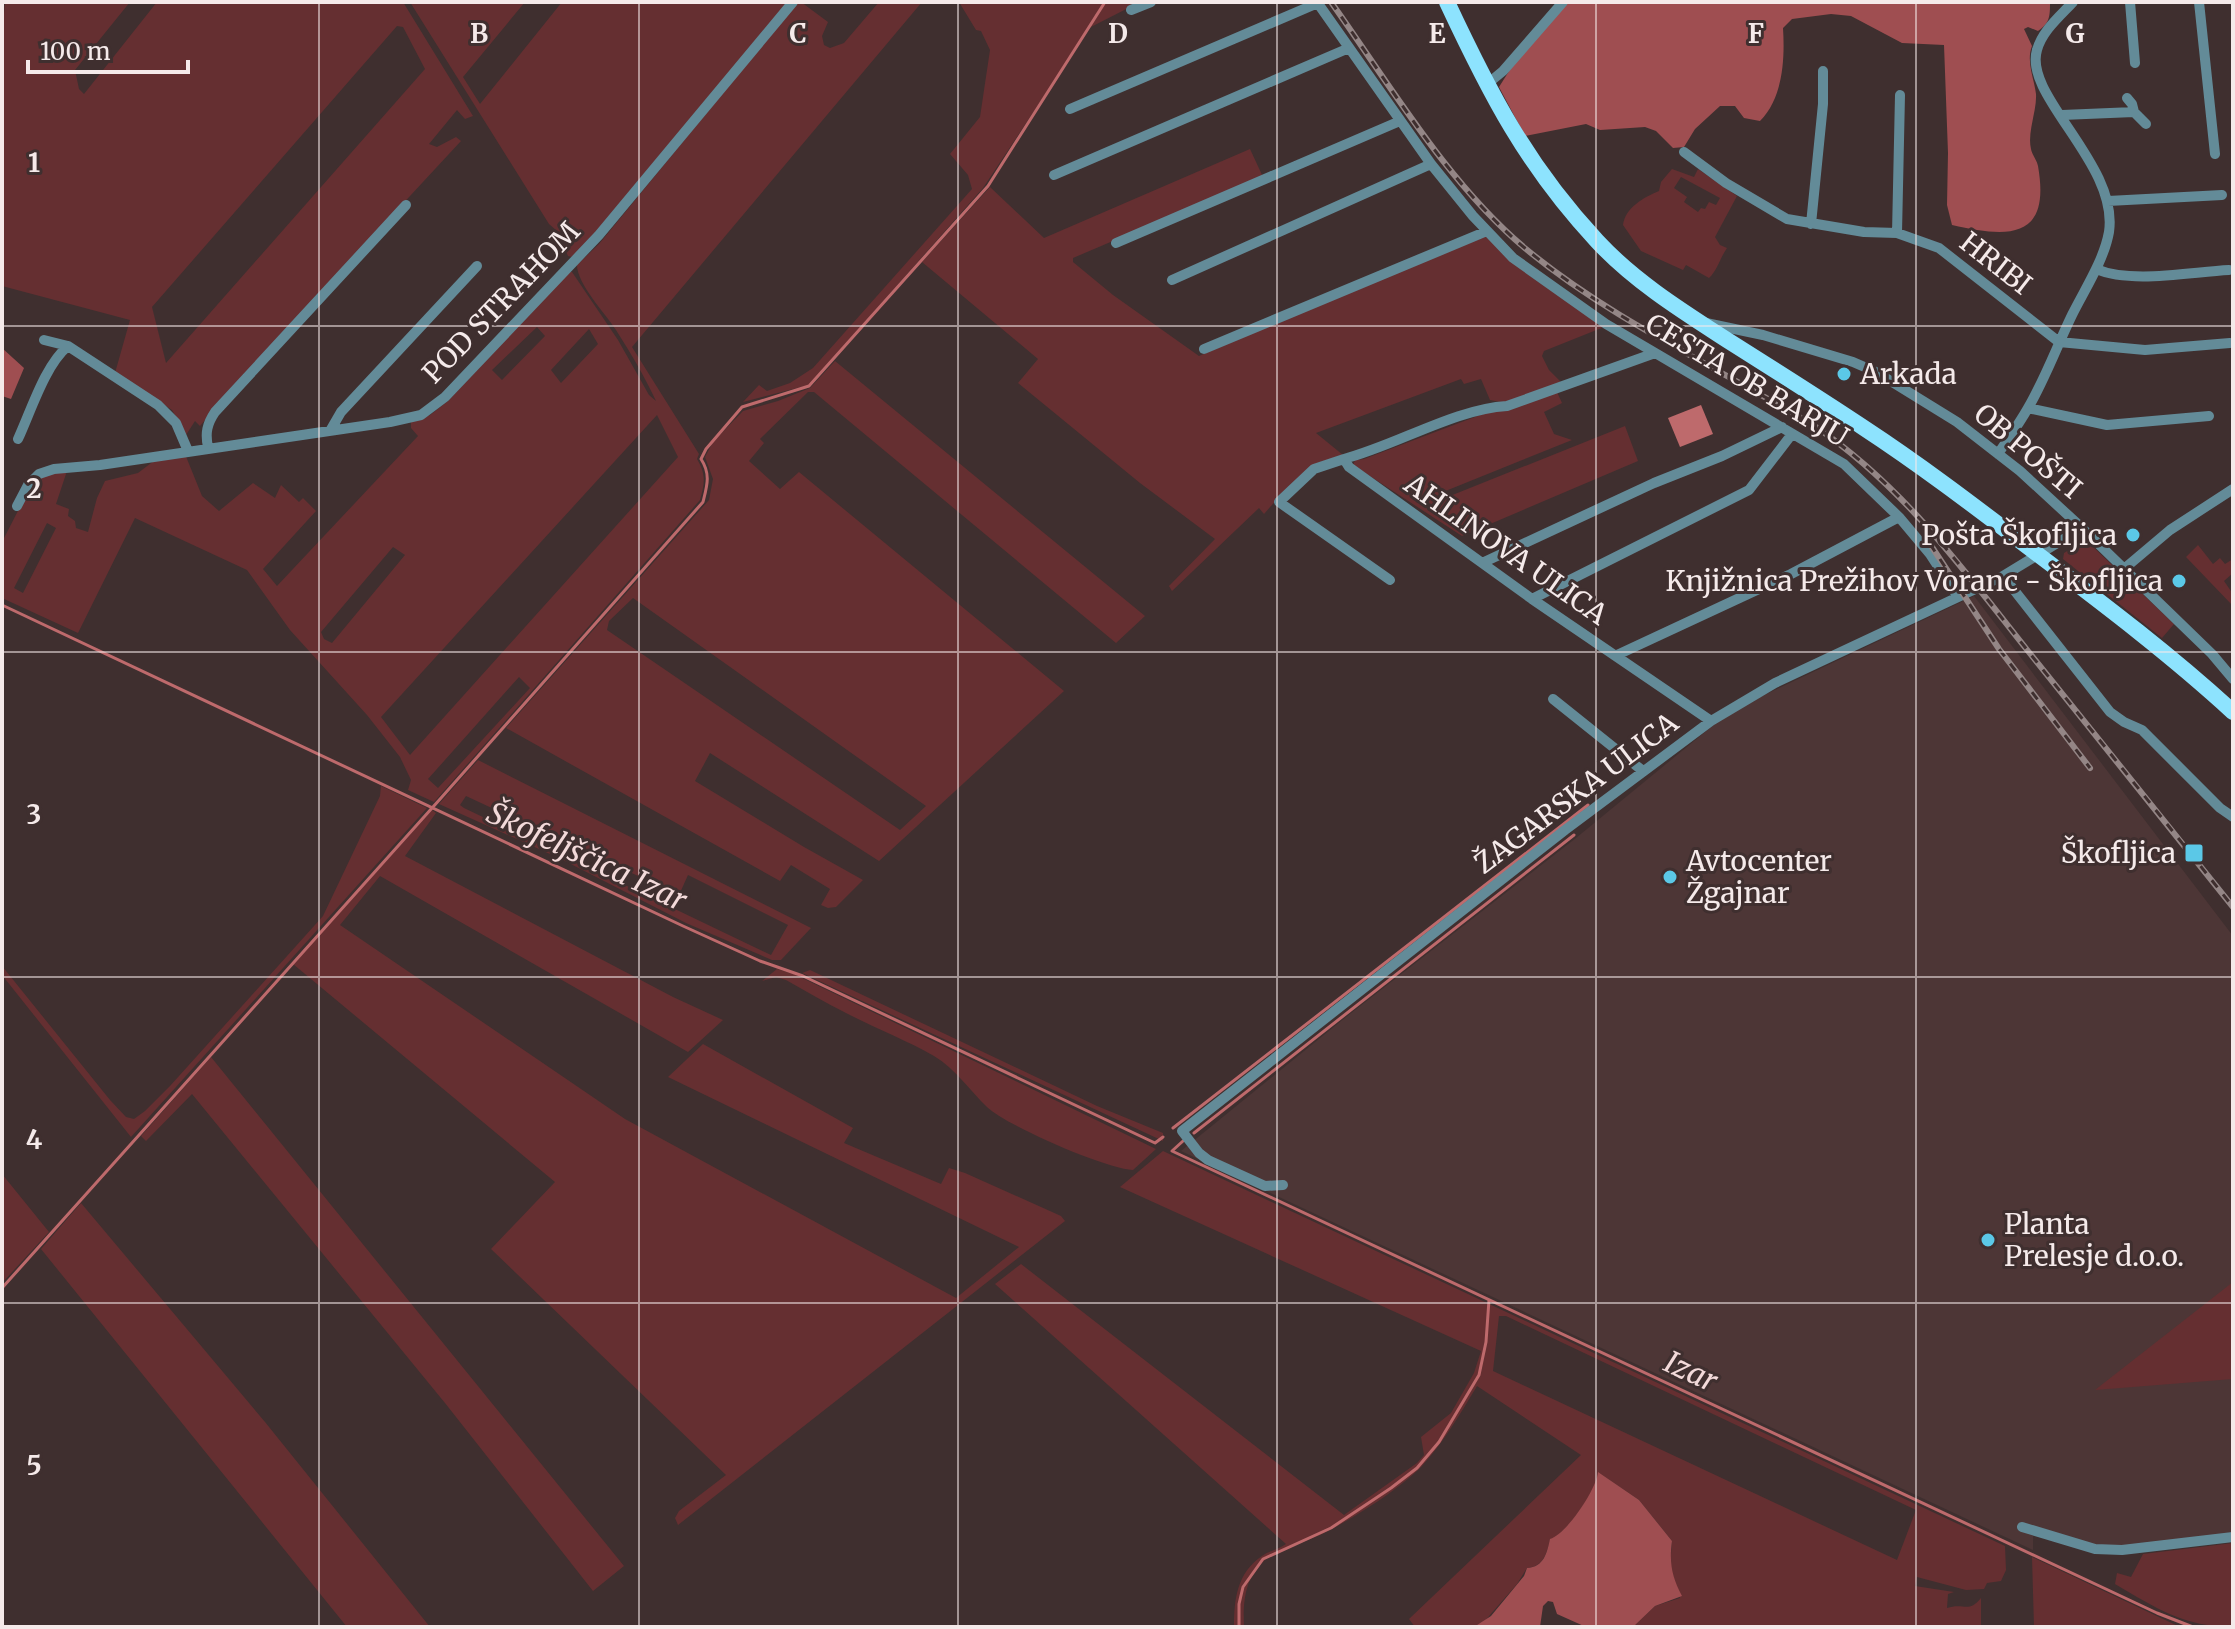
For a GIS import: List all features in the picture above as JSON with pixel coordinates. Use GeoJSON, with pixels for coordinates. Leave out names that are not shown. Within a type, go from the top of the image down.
{"type":"FeatureCollection","features":[{"type":"Feature","properties":{"kind":"main road"},"geometry":{"type":"LineString","coordinates":[[1447,2],[1510,129],[1537,170],[1598,243],[1699,322],[1868,430],[1986,514],[2135,630],[2233,712]]}},
{"type":"Feature","properties":{"kind":"street","name":"POD STRAHOM"},"geometry":{"type":"LineString","coordinates":[[17,506],[28,485],[39,474],[54,469],[100,465],[421,415],[445,397],[599,235],[793,2]]}},
{"type":"Feature","properties":{"kind":"street"},"geometry":{"type":"LineString","coordinates":[[1131,10],[1151,2]]}},
{"type":"Feature","properties":{"kind":"street","name":"CESTA OB BARJU"},"geometry":{"type":"LineString","coordinates":[[1070,109],[1317,2],[1431,164],[1513,258],[1557,292],[1655,353],[1844,464],[1899,517],[1930,554],[1958,597]]}},
{"type":"Feature","properties":{"kind":"street"},"geometry":{"type":"LineString","coordinates":[[1486,85],[1503,71],[1563,2]]}},
{"type":"Feature","properties":{"kind":"street"},"geometry":{"type":"LineString","coordinates":[[1998,454],[2028,408],[2096,269],[2109,232],[2108,201],[2098,173],[2037,77],[2037,49],[2046,31],[2073,2]]}},
{"type":"Feature","properties":{"kind":"street"},"geometry":{"type":"LineString","coordinates":[[2130,2],[2135,63]]}},
{"type":"Feature","properties":{"kind":"street"},"geometry":{"type":"LineString","coordinates":[[2199,2],[2215,154]]}},
{"type":"Feature","properties":{"kind":"street"},"geometry":{"type":"LineString","coordinates":[[1054,175],[1349,48]]}},
{"type":"Feature","properties":{"kind":"street"},"geometry":{"type":"LineString","coordinates":[[1811,224],[1823,71]]}},
{"type":"Feature","properties":{"kind":"street"},"geometry":{"type":"LineString","coordinates":[[1897,233],[1900,95]]}},
{"type":"Feature","properties":{"kind":"street"},"geometry":{"type":"LineString","coordinates":[[2127,98],[2134,112],[2146,124]]}},
{"type":"Feature","properties":{"kind":"street"},"geometry":{"type":"LineString","coordinates":[[2062,115],[2134,112]]}},
{"type":"Feature","properties":{"kind":"street"},"geometry":{"type":"LineString","coordinates":[[1116,243],[1400,121]]}},
{"type":"Feature","properties":{"kind":"street","name":"HRIBI"},"geometry":{"type":"LineString","coordinates":[[1684,152],[1763,207],[1787,219],[1897,233],[1939,248],[2059,342]]}},
{"type":"Feature","properties":{"kind":"street"},"geometry":{"type":"LineString","coordinates":[[1172,280],[1431,164]]}},
{"type":"Feature","properties":{"kind":"street"},"geometry":{"type":"LineString","coordinates":[[2108,201],[2222,195]]}},
{"type":"Feature","properties":{"kind":"street"},"geometry":{"type":"LineString","coordinates":[[208,447],[205,436],[215,412],[406,205]]}},
{"type":"Feature","properties":{"kind":"street"},"geometry":{"type":"LineString","coordinates":[[1204,349],[1487,231]]}},
{"type":"Feature","properties":{"kind":"street"},"geometry":{"type":"LineString","coordinates":[[330,431],[341,412],[477,266]]}},
{"type":"Feature","properties":{"kind":"street"},"geometry":{"type":"LineString","coordinates":[[2096,269],[2107,274],[2132,276],[2229,270]]}},
{"type":"Feature","properties":{"kind":"street","name":"OB POŠTI"},"geometry":{"type":"LineString","coordinates":[[1699,322],[1763,335],[1865,367],[1957,422],[2020,471],[2125,568],[2233,679]]}},
{"type":"Feature","properties":{"kind":"street"},"geometry":{"type":"LineString","coordinates":[[44,340],[68,346],[171,415],[188,451]]}},
{"type":"Feature","properties":{"kind":"street"},"geometry":{"type":"LineString","coordinates":[[2059,342],[2145,350],[2230,343]]}},
{"type":"Feature","properties":{"kind":"street"},"geometry":{"type":"LineString","coordinates":[[18,439],[51,367],[59,353],[68,346]]}},
{"type":"Feature","properties":{"kind":"street"},"geometry":{"type":"LineString","coordinates":[[1390,580],[1279,502],[1314,469],[1367,453],[1485,407],[1507,406],[1655,353]]}},
{"type":"Feature","properties":{"kind":"street"},"geometry":{"type":"LineString","coordinates":[[2028,408],[2107,425],[2209,416]]}},
{"type":"Feature","properties":{"kind":"street"},"geometry":{"type":"LineString","coordinates":[[1482,563],[1782,427]]}},
{"type":"Feature","properties":{"kind":"street"},"geometry":{"type":"LineString","coordinates":[[1532,599],[1749,490],[1792,434]]}},
{"type":"Feature","properties":{"kind":"street","name":"AHLINOVA ULICA"},"geometry":{"type":"LineString","coordinates":[[1344,459],[1349,467],[1532,599],[1711,721]]}},
{"type":"Feature","properties":{"kind":"street"},"geometry":{"type":"LineString","coordinates":[[2125,568],[2170,530],[2233,489]]}},
{"type":"Feature","properties":{"kind":"street"},"geometry":{"type":"LineString","coordinates":[[1617,655],[1791,574],[1899,517]]}},
{"type":"Feature","properties":{"kind":"street","name":"ŽAGARSKA ULICA"},"geometry":{"type":"LineString","coordinates":[[1283,1185],[1265,1186],[1208,1160],[1182,1131],[1711,721],[1775,683],[2003,576],[2082,528]]}},
{"type":"Feature","properties":{"kind":"street"},"geometry":{"type":"LineString","coordinates":[[2003,576],[2110,712],[2142,730],[2220,808],[2233,817]]}},
{"type":"Feature","properties":{"kind":"street"},"geometry":{"type":"LineString","coordinates":[[1553,699],[1643,771]]}},
{"type":"Feature","properties":{"kind":"street"},"geometry":{"type":"LineString","coordinates":[[2022,1527],[2095,1549],[2122,1550],[2233,1537]]}},
{"type":"Feature","properties":{"kind":"shaded area"},"geometry":{"type":"Polygon","coordinates":[[[5,2],[130,2],[75,70],[79,89],[84,94],[157,2],[403,2],[473,116],[465,119],[457,110],[429,144],[437,147],[456,137],[461,141],[200,426],[195,421],[186,435],[172,410],[115,373],[130,320],[2,286],[2,37],[5,2]],[[397,26],[152,307],[166,363],[425,69],[403,27],[397,26]]]}},
{"type":"Feature","properties":{"kind":"shaded area"},"geometry":{"type":"Polygon","coordinates":[[[410,2],[525,2],[463,77],[480,104],[562,2],[790,2],[601,229],[572,257],[568,256],[557,231],[549,224],[410,2]]]}},
{"type":"Feature","properties":{"kind":"shaded area"},"geometry":{"type":"Polygon","coordinates":[[[798,2],[828,22],[822,36],[824,45],[830,48],[844,43],[879,2],[922,2],[632,347],[699,454],[697,459],[704,479],[700,500],[434,802],[408,790],[411,780],[400,757],[367,715],[290,630],[247,570],[135,518],[78,633],[2,598],[2,542],[21,505],[42,476],[67,471],[56,504],[69,509],[68,516],[75,521],[76,528],[88,532],[105,481],[138,473],[159,457],[185,454],[202,496],[219,511],[253,483],[275,498],[281,485],[299,502],[303,498],[316,511],[263,569],[277,586],[418,436],[411,428],[411,422],[430,415],[448,401],[569,272],[572,272],[618,340],[649,395],[656,401],[627,347],[578,273],[577,265],[599,244],[798,2]],[[537,327],[492,370],[502,380],[545,336],[537,327]],[[589,329],[551,370],[561,383],[598,344],[589,329]],[[657,415],[381,717],[410,755],[678,457],[657,415]],[[47,523],[14,588],[23,593],[56,528],[47,523]],[[393,547],[321,632],[324,639],[332,643],[405,555],[393,547]],[[519,677],[428,779],[438,788],[530,688],[519,677]]]}},
{"type":"Feature","properties":{"kind":"shaded area"},"geometry":{"type":"Polygon","coordinates":[[[959,2],[1140,2],[1089,28],[983,188],[809,385],[743,402],[759,385],[767,391],[790,383],[813,368],[972,189],[968,175],[950,154],[980,117],[990,50],[981,31],[976,30],[959,2]]]}},
{"type":"Feature","properties":{"kind":"shaded area"},"geometry":{"type":"Polygon","coordinates":[[[1565,2],[2050,2],[2045,25],[2038,31],[2028,27],[2024,29],[2032,46],[2030,64],[2036,94],[2030,142],[2038,166],[2038,208],[2032,221],[2008,232],[1952,225],[1947,205],[1944,45],[1902,43],[1851,16],[1831,14],[1792,19],[1783,28],[1781,78],[1774,101],[1760,121],[1744,118],[1735,106],[1720,106],[1695,129],[1684,147],[1673,148],[1656,131],[1645,127],[1600,130],[1586,124],[1525,136],[1499,87],[1518,57],[1565,2]]]}},
{"type":"Feature","properties":{"kind":"shaded area"},"geometry":{"type":"Polygon","coordinates":[[[1250,149],[1263,177],[1073,258],[1073,262],[1113,295],[1199,356],[1480,237],[1486,237],[1530,276],[1604,327],[1544,351],[1542,356],[1549,370],[1561,382],[1506,403],[1490,400],[1481,379],[1464,384],[1461,379],[1316,433],[1343,455],[1318,463],[1285,490],[1264,514],[1259,508],[1172,591],[1169,586],[1215,539],[1140,483],[1018,383],[1038,359],[922,262],[990,187],[1044,238],[1250,149]]]}},
{"type":"Feature","properties":{"kind":"shaded area"},"geometry":{"type":"Polygon","coordinates":[[[1672,169],[1694,177],[1698,169],[1737,196],[1715,237],[1720,245],[1727,248],[1709,278],[1686,265],[1683,270],[1641,251],[1623,225],[1631,208],[1659,191],[1661,182],[1672,169]],[[1681,177],[1674,188],[1687,197],[1684,202],[1698,212],[1701,208],[1705,209],[1709,202],[1716,205],[1720,198],[1681,177]]]}},
{"type":"Feature","properties":{"kind":"shaded area"},"geometry":{"type":"Polygon","coordinates":[[[2,348],[24,368],[11,399],[2,396],[2,348]]]}},
{"type":"Feature","properties":{"kind":"shaded area"},"geometry":{"type":"Polygon","coordinates":[[[835,361],[1145,616],[1116,643],[814,392],[808,392],[760,439],[764,443],[749,461],[780,489],[799,472],[1064,691],[879,861],[710,753],[695,781],[863,880],[836,907],[828,908],[821,905],[830,889],[791,865],[780,881],[506,728],[709,500],[713,479],[705,457],[713,442],[743,411],[810,388],[835,361]],[[633,598],[609,621],[607,630],[900,830],[926,806],[633,598]]]}},
{"type":"Feature","properties":{"kind":"shaded area"},"geometry":{"type":"Polygon","coordinates":[[[1557,392],[1562,403],[1544,412],[1554,434],[1572,440],[1443,492],[1445,498],[1625,426],[1638,461],[1462,536],[1353,465],[1355,460],[1496,409],[1557,392]]]}},
{"type":"Feature","properties":{"kind":"shaded area"},"geometry":{"type":"Polygon","coordinates":[[[1701,405],[1713,434],[1680,447],[1668,418],[1701,405]]]}},
{"type":"Feature","properties":{"kind":"shaded area"},"geometry":{"type":"Polygon","coordinates":[[[2082,542],[2089,543],[2174,624],[2162,638],[2063,559],[2064,553],[2082,542]]]}},
{"type":"Feature","properties":{"kind":"shaded area"},"geometry":{"type":"Polygon","coordinates":[[[2198,545],[2213,564],[2220,558],[2225,564],[2233,559],[2233,573],[2224,581],[2233,594],[2233,606],[2186,557],[2198,545]]]}},
{"type":"Feature","properties":{"kind":"shaded area"},"geometry":{"type":"Polygon","coordinates":[[[1974,596],[2233,936],[2233,1541],[2142,1552],[2033,1535],[2033,1550],[1181,1151],[1716,723],[1760,697],[1974,596]]]}},
{"type":"Feature","properties":{"kind":"shaded area"},"geometry":{"type":"Polygon","coordinates":[[[478,760],[811,928],[781,960],[772,960],[686,923],[561,859],[439,804],[478,760]],[[466,796],[460,805],[771,955],[788,925],[688,875],[679,895],[466,796]]]}},
{"type":"Feature","properties":{"kind":"shaded area"},"geometry":{"type":"Polygon","coordinates":[[[381,786],[427,808],[131,1137],[2,975],[2,966],[110,1100],[126,1117],[134,1119],[170,1086],[323,916],[380,796],[381,786]]]}},
{"type":"Feature","properties":{"kind":"shaded area"},"geometry":{"type":"Polygon","coordinates":[[[432,810],[436,813],[405,856],[673,997],[723,1020],[688,1052],[380,876],[340,925],[625,1119],[956,1298],[1019,1247],[668,1077],[703,1044],[853,1128],[844,1143],[941,1184],[949,1168],[965,1173],[1061,1216],[1065,1221],[678,1525],[675,1518],[679,1511],[726,1475],[491,1249],[555,1182],[293,964],[432,810]]]}},
{"type":"Feature","properties":{"kind":"shaded area"},"geometry":{"type":"Polygon","coordinates":[[[777,969],[794,974],[1156,1149],[1133,1170],[1080,1155],[1035,1135],[987,1107],[934,1056],[786,980],[776,977],[762,981],[777,969]]]}},
{"type":"Feature","properties":{"kind":"shaded area"},"geometry":{"type":"Polygon","coordinates":[[[810,970],[1097,1106],[1163,1133],[1163,1141],[802,973],[810,970]]]}},
{"type":"Feature","properties":{"kind":"shaded area"},"geometry":{"type":"Polygon","coordinates":[[[211,1057],[624,1566],[593,1591],[445,1403],[192,1094],[146,1141],[141,1136],[211,1057]]]}},
{"type":"Feature","properties":{"kind":"shaded area"},"geometry":{"type":"Polygon","coordinates":[[[1163,1151],[2005,1546],[2006,1570],[2001,1581],[1987,1583],[1984,1589],[1966,1590],[1917,1577],[1915,1586],[1954,1592],[1948,1594],[1947,1608],[1969,1607],[1981,1598],[1981,1627],[1633,1627],[1655,1606],[1680,1598],[1670,1567],[1672,1541],[1639,1500],[1599,1473],[1587,1500],[1572,1521],[1550,1540],[1543,1558],[1537,1565],[1527,1568],[1483,1623],[1474,1627],[1415,1627],[1409,1619],[1581,1455],[1477,1386],[1437,1447],[1402,1484],[1337,1526],[1274,1554],[1261,1564],[1248,1586],[1244,1602],[1244,1627],[1234,1627],[1236,1597],[1247,1570],[1262,1556],[1286,1544],[995,1284],[1021,1264],[1344,1515],[1424,1455],[1421,1437],[1451,1413],[1474,1373],[1481,1351],[1120,1187],[1163,1151]],[[1499,1316],[1493,1371],[1897,1560],[1916,1510],[1506,1316],[1499,1316]]]}},
{"type":"Feature","properties":{"kind":"shaded area"},"geometry":{"type":"Polygon","coordinates":[[[2,1174],[49,1232],[2,1283],[2,1174]]]}},
{"type":"Feature","properties":{"kind":"shaded area"},"geometry":{"type":"Polygon","coordinates":[[[81,1203],[265,1422],[430,1627],[347,1627],[41,1249],[81,1203]]]}},
{"type":"Feature","properties":{"kind":"shaded area"},"geometry":{"type":"Polygon","coordinates":[[[2233,1282],[2233,1379],[2095,1390],[2233,1282]]]}},
{"type":"Feature","properties":{"kind":"shaded area"},"geometry":{"type":"Polygon","coordinates":[[[1598,1472],[1639,1500],[1672,1541],[1672,1570],[1682,1596],[1655,1606],[1633,1627],[1586,1627],[1557,1614],[1553,1602],[1548,1601],[1543,1606],[1540,1627],[1474,1627],[1491,1616],[1527,1568],[1541,1562],[1550,1539],[1565,1529],[1587,1499],[1598,1472]]]}},
{"type":"Feature","properties":{"kind":"shaded area"},"geometry":{"type":"Polygon","coordinates":[[[2233,1543],[2233,1627],[2185,1620],[2115,1584],[2117,1573],[2131,1577],[2143,1554],[2233,1543]]]}},
{"type":"Feature","properties":{"kind":"shaded area"},"geometry":{"type":"Polygon","coordinates":[[[2032,1557],[2180,1627],[2034,1627],[2032,1557]]]}},
{"type":"Feature","properties":{"kind":"waterway"},"geometry":{"type":"LineString","coordinates":[[2,1288],[703,502],[707,475],[701,459],[742,407],[809,386],[988,186],[1105,2]]}},
{"type":"Feature","properties":{"kind":"waterway","name":"Škofeljščica Izar"},"geometry":{"type":"LineString","coordinates":[[2,605],[683,926],[760,961],[803,976],[1155,1143],[1163,1137]]}},
{"type":"Feature","properties":{"kind":"waterway"},"geometry":{"type":"LineString","coordinates":[[1173,1128],[1588,805]]}},
{"type":"Feature","properties":{"kind":"waterway"},"geometry":{"type":"LineString","coordinates":[[1194,1133],[1574,835]]}},
{"type":"Feature","properties":{"kind":"waterway","name":"Izar"},"geometry":{"type":"LineString","coordinates":[[1183,1141],[1172,1151],[2157,1613],[2193,1627]]}},
{"type":"Feature","properties":{"kind":"waterway"},"geometry":{"type":"LineString","coordinates":[[1239,1627],[1243,1587],[1263,1559],[1331,1528],[1417,1468],[1439,1442],[1479,1375],[1486,1342],[1489,1300]]}},
{"type":"Feature","properties":{"kind":"railway"},"geometry":{"type":"LineString","coordinates":[[1331,2],[1446,164],[1471,195],[1526,249],[1595,299],[1816,427],[1848,450],[1904,502],[1955,559],[2233,907]]}},
{"type":"Feature","properties":{"kind":"railway"},"geometry":{"type":"LineString","coordinates":[[1930,544],[1999,649],[2090,768]]}},
{"type":"Feature","properties":{"kind":"place","name":"Arkada"},"geometry":{"type":"Point","coordinates":[1844,374]}},
{"type":"Feature","properties":{"kind":"place","name":"Pošta Škofljica"},"geometry":{"type":"Point","coordinates":[2133,535]}},
{"type":"Feature","properties":{"kind":"place","name":"Knjižnica Prežihov Voranc - Škofljica"},"geometry":{"type":"Point","coordinates":[2179,581]}},
{"type":"Feature","properties":{"kind":"place","name":"Škofljica"},"geometry":{"type":"Point","coordinates":[2194,853]}},
{"type":"Feature","properties":{"kind":"place","name":"Avtocenter Žgajnar"},"geometry":{"type":"Point","coordinates":[1670,877]}},
{"type":"Feature","properties":{"kind":"place","name":"Planta Prelesje d.o.o."},"geometry":{"type":"Point","coordinates":[1988,1240]}}]}
